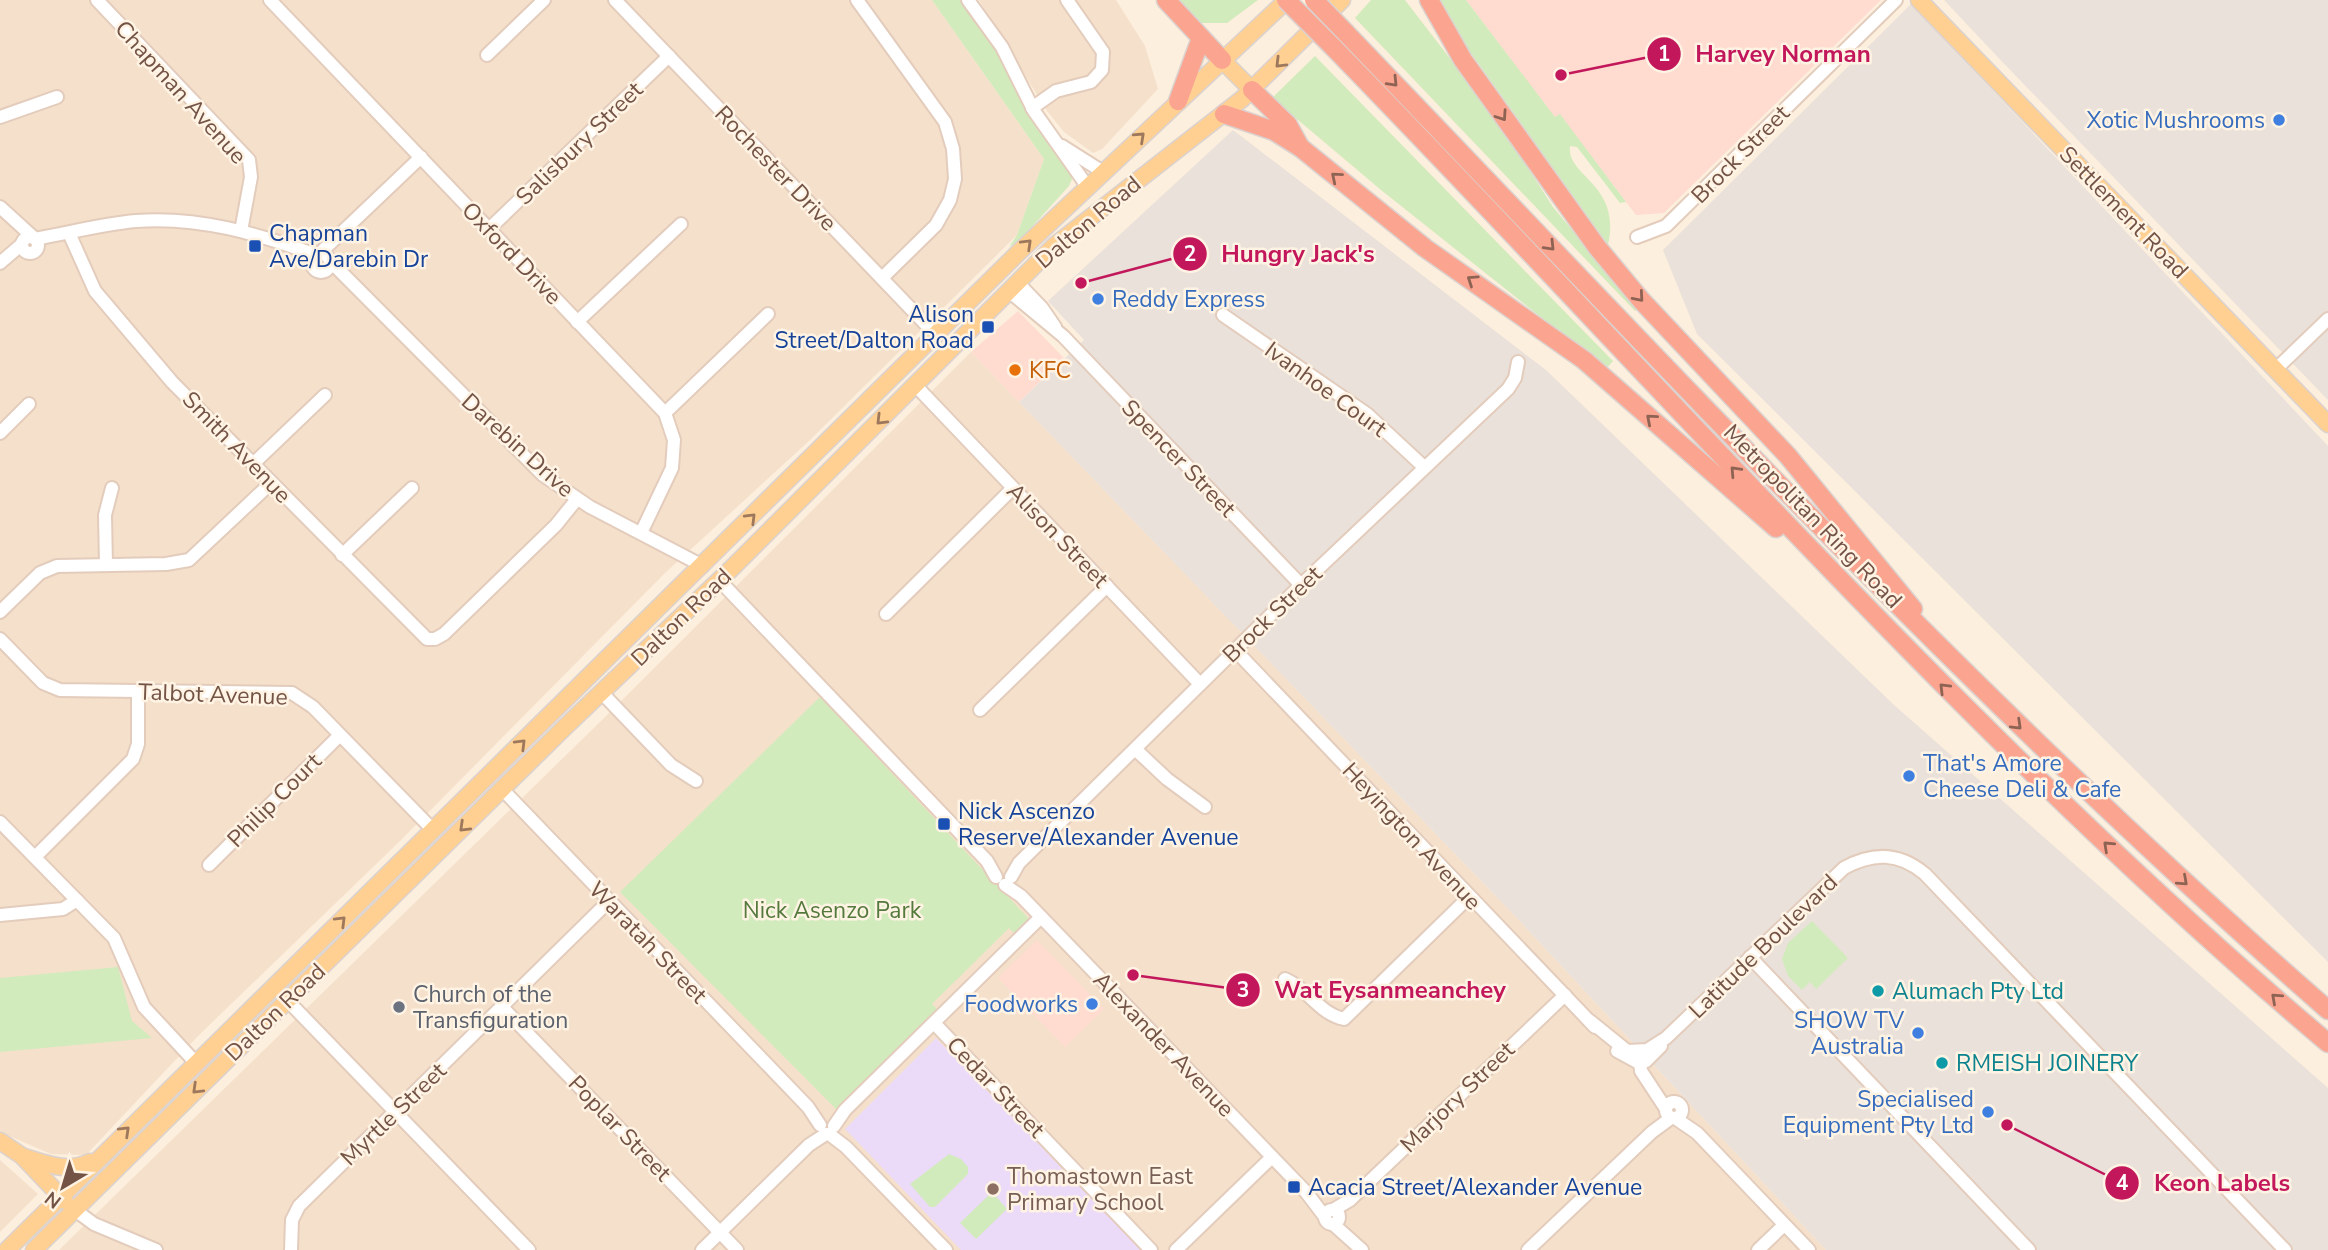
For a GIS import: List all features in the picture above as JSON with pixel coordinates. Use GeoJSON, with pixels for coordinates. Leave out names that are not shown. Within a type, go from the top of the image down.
{"type":"FeatureCollection","features":[{"type":"Feature","properties":{"kind":"highway"},"geometry":{"type":"LineString","coordinates":[[1166,0],[1222,60]]}},
{"type":"Feature","properties":{"kind":"highway","name":"Metropolitan Ring Road"},"geometry":{"type":"LineString","coordinates":[[1286,0],[1850,592],[2102,841],[2328,1043]]}},
{"type":"Feature","properties":{"kind":"highway","name":"Metropolitan Ring Road"},"geometry":{"type":"LineString","coordinates":[[1314,0],[1862,572],[2093,798],[2328,1010]]}},
{"type":"Feature","properties":{"kind":"highway"},"geometry":{"type":"LineString","coordinates":[[1414,0],[1443,29]]}},
{"type":"Feature","properties":{"kind":"highway"},"geometry":{"type":"LineString","coordinates":[[1429,0],[1443,29],[1597,247],[1641,300],[1825,499],[1906,599],[1940,648]]}},
{"type":"Feature","properties":{"kind":"highway"},"geometry":{"type":"LineString","coordinates":[[1178,101],[1201,38]]}},
{"type":"Feature","properties":{"kind":"highway"},"geometry":{"type":"LineString","coordinates":[[1252,90],[1287,125],[1301,148]]}},
{"type":"Feature","properties":{"kind":"highway"},"geometry":{"type":"LineString","coordinates":[[1224,114],[1274,131],[1301,148],[1425,248],[1584,359],[1850,592]]}},
{"type":"Feature","properties":{"kind":"main road","name":"Dalton Road"},"geometry":{"type":"LineString","coordinates":[[7,1250],[95,1160],[703,566],[1087,186],[1286,0]]}},
{"type":"Feature","properties":{"kind":"main road","name":"Dalton Road"},"geometry":{"type":"LineString","coordinates":[[34,1250],[502,789],[719,580],[1054,246],[1104,204],[1224,114],[1252,90],[1342,0]]}},
{"type":"Feature","properties":{"kind":"main road","name":"Settlement Road"},"geometry":{"type":"LineString","coordinates":[[1919,0],[2328,424]]}},
{"type":"Feature","properties":{"kind":"main road"},"geometry":{"type":"LineString","coordinates":[[1222,60],[1252,90]]}},
{"type":"Feature","properties":{"kind":"main road","name":"Spencer Street"},"geometry":{"type":"LineString","coordinates":[[1000,273],[1014,288]]}},
{"type":"Feature","properties":{"kind":"main road"},"geometry":{"type":"LineString","coordinates":[[703,566],[719,580]]}},
{"type":"Feature","properties":{"kind":"main road","name":"Waratah Street"},"geometry":{"type":"LineString","coordinates":[[489,776],[502,789]]}},
{"type":"Feature","properties":{"kind":"main road"},"geometry":{"type":"LineString","coordinates":[[0,1142],[22,1156],[75,1210]]}},
{"type":"Feature","properties":{"kind":"main road"},"geometry":{"type":"LineString","coordinates":[[22,1156],[63,1168],[73,1168],[95,1160]]}},
{"type":"Feature","properties":{"kind":"street","name":"Chapman Avenue"},"geometry":{"type":"LineString","coordinates":[[97,0],[249,160],[251,177],[241,231]]}},
{"type":"Feature","properties":{"kind":"street","name":"Oxford Drive"},"geometry":{"type":"LineString","coordinates":[[270,0],[665,413],[674,440],[672,468],[641,533]]}},
{"type":"Feature","properties":{"kind":"street"},"geometry":{"type":"LineString","coordinates":[[487,55],[544,0]]}},
{"type":"Feature","properties":{"kind":"street","name":"Rochester Drive"},"geometry":{"type":"LineString","coordinates":[[615,0],[937,336]]}},
{"type":"Feature","properties":{"kind":"street"},"geometry":{"type":"LineString","coordinates":[[857,0],[945,122],[953,149],[955,179],[950,200],[941,217],[882,278]]}},
{"type":"Feature","properties":{"kind":"street"},"geometry":{"type":"LineString","coordinates":[[968,0],[1002,47],[1032,108],[1087,186]]}},
{"type":"Feature","properties":{"kind":"street"},"geometry":{"type":"LineString","coordinates":[[1032,108],[1056,91],[1091,82],[1102,70],[1103,52],[1067,0]]}},
{"type":"Feature","properties":{"kind":"street","name":"Brock Street"},"geometry":{"type":"LineString","coordinates":[[1637,237],[1666,226],[1896,0]]}},
{"type":"Feature","properties":{"kind":"street","name":"Salisbury Street"},"geometry":{"type":"LineString","coordinates":[[489,229],[669,56]]}},
{"type":"Feature","properties":{"kind":"street"},"geometry":{"type":"LineString","coordinates":[[0,117],[57,97]]}},
{"type":"Feature","properties":{"kind":"street"},"geometry":{"type":"LineString","coordinates":[[1056,141],[1102,172]]}},
{"type":"Feature","properties":{"kind":"street"},"geometry":{"type":"LineString","coordinates":[[322,261],[340,235],[421,158]]}},
{"type":"Feature","properties":{"kind":"street"},"geometry":{"type":"LineString","coordinates":[[0,207],[30,244]]}},
{"type":"Feature","properties":{"kind":"street","name":"Darebin Drive"},"geometry":{"type":"LineString","coordinates":[[0,263],[30,244],[115,223],[153,220],[195,222],[241,231],[322,261],[357,290],[526,459],[577,499],[703,566]]}},
{"type":"Feature","properties":{"kind":"street"},"geometry":{"type":"LineString","coordinates":[[577,322],[681,224]]}},
{"type":"Feature","properties":{"kind":"street","name":"Smith Avenue"},"geometry":{"type":"LineString","coordinates":[[67,234],[99,296],[172,382],[418,632],[431,640]]}},
{"type":"Feature","properties":{"kind":"street","name":"Spencer Street"},"geometry":{"type":"LineString","coordinates":[[1014,288],[1039,319],[1057,330],[1301,585]]}},
{"type":"Feature","properties":{"kind":"street"},"geometry":{"type":"LineString","coordinates":[[665,413],[768,314]]}},
{"type":"Feature","properties":{"kind":"street","name":"Ivanhoe Court"},"geometry":{"type":"LineString","coordinates":[[1223,315],[1367,414],[1424,467]]}},
{"type":"Feature","properties":{"kind":"street"},"geometry":{"type":"LineString","coordinates":[[2276,369],[2328,319]]}},
{"type":"Feature","properties":{"kind":"street","name":"Brock Street"},"geometry":{"type":"LineString","coordinates":[[1005,877],[1301,585],[1508,389],[1515,378],[1518,362]]}},
{"type":"Feature","properties":{"kind":"street","name":"Alison Street"},"geometry":{"type":"LineString","coordinates":[[916,386],[1200,684]]}},
{"type":"Feature","properties":{"kind":"street"},"geometry":{"type":"LineString","coordinates":[[253,464],[325,395]]}},
{"type":"Feature","properties":{"kind":"street"},"geometry":{"type":"LineString","coordinates":[[0,433],[29,404]]}},
{"type":"Feature","properties":{"kind":"street"},"geometry":{"type":"LineString","coordinates":[[0,612],[47,569],[67,564],[166,564],[189,560],[271,483]]}},
{"type":"Feature","properties":{"kind":"street"},"geometry":{"type":"LineString","coordinates":[[106,565],[106,514],[113,488]]}},
{"type":"Feature","properties":{"kind":"street"},"geometry":{"type":"LineString","coordinates":[[342,555],[412,488]]}},
{"type":"Feature","properties":{"kind":"street"},"geometry":{"type":"LineString","coordinates":[[886,614],[1013,488]]}},
{"type":"Feature","properties":{"kind":"street"},"geometry":{"type":"LineString","coordinates":[[431,654],[431,640],[440,637],[453,625],[556,525],[577,499]]}},
{"type":"Feature","properties":{"kind":"street","name":"Alexander Avenue"},"geometry":{"type":"LineString","coordinates":[[719,580],[1272,1157],[1333,1216],[1359,1247]]}},
{"type":"Feature","properties":{"kind":"street"},"geometry":{"type":"LineString","coordinates":[[980,710],[1107,586]]}},
{"type":"Feature","properties":{"kind":"street","name":"Talbot Avenue"},"geometry":{"type":"LineString","coordinates":[[0,639],[43,683],[72,692],[292,693],[306,701],[433,830]]}},
{"type":"Feature","properties":{"kind":"street","name":"Heyington Avenue"},"geometry":{"type":"LineString","coordinates":[[1235,650],[1590,1021],[1641,1059]]}},
{"type":"Feature","properties":{"kind":"street"},"geometry":{"type":"LineString","coordinates":[[35,857],[133,759],[138,744],[138,692]]}},
{"type":"Feature","properties":{"kind":"street"},"geometry":{"type":"LineString","coordinates":[[602,693],[671,765],[696,781]]}},
{"type":"Feature","properties":{"kind":"street","name":"Philip Court"},"geometry":{"type":"LineString","coordinates":[[209,864],[340,735]]}},
{"type":"Feature","properties":{"kind":"street"},"geometry":{"type":"LineString","coordinates":[[1135,749],[1167,779],[1205,807]]}},
{"type":"Feature","properties":{"kind":"street","name":"Waratah Street"},"geometry":{"type":"LineString","coordinates":[[502,789],[946,1250]]}},
{"type":"Feature","properties":{"kind":"street"},"geometry":{"type":"LineString","coordinates":[[0,822],[114,938],[144,1007],[196,1063]]}},
{"type":"Feature","properties":{"kind":"street","name":"Latitude Boulevard"},"geometry":{"type":"LineString","coordinates":[[1641,1059],[1844,868],[1871,856],[1884,855],[1904,860],[1925,874],[2285,1250]]}},
{"type":"Feature","properties":{"kind":"street"},"geometry":{"type":"LineString","coordinates":[[1285,979],[1300,985],[1329,1016],[1344,1019],[1469,897]]}},
{"type":"Feature","properties":{"kind":"street"},"geometry":{"type":"LineString","coordinates":[[0,915],[63,909],[77,900]]}},
{"type":"Feature","properties":{"kind":"street","name":"Myrtle Street"},"geometry":{"type":"LineString","coordinates":[[291,1250],[291,1226],[295,1211],[609,901]]}},
{"type":"Feature","properties":{"kind":"street"},"geometry":{"type":"LineString","coordinates":[[702,1250],[1041,917]]}},
{"type":"Feature","properties":{"kind":"street"},"geometry":{"type":"LineString","coordinates":[[1750,957],[2029,1250]]}},
{"type":"Feature","properties":{"kind":"street","name":"Marjory Street"},"geometry":{"type":"LineString","coordinates":[[1333,1216],[1565,995]]}},
{"type":"Feature","properties":{"kind":"street"},"geometry":{"type":"LineString","coordinates":[[287,1000],[529,1250]]}},
{"type":"Feature","properties":{"kind":"street","name":"Poplar Street"},"geometry":{"type":"LineString","coordinates":[[502,1007],[737,1250]]}},
{"type":"Feature","properties":{"kind":"street","name":"Cedar Street"},"geometry":{"type":"LineString","coordinates":[[934,1023],[1151,1247]]}},
{"type":"Feature","properties":{"kind":"street"},"geometry":{"type":"LineString","coordinates":[[1641,1059],[1672,1112],[1697,1133],[1809,1250]]}},
{"type":"Feature","properties":{"kind":"street"},"geometry":{"type":"LineString","coordinates":[[1528,1250],[1672,1112]]}},
{"type":"Feature","properties":{"kind":"street"},"geometry":{"type":"LineString","coordinates":[[1178,1249],[1272,1157]]}},
{"type":"Feature","properties":{"kind":"street"},"geometry":{"type":"LineString","coordinates":[[75,1210],[94,1224],[156,1250]]}},
{"type":"Feature","properties":{"kind":"street"},"geometry":{"type":"LineString","coordinates":[[1758,1250],[1784,1225]]}},
{"type":"Feature","properties":{"kind":"shaded area"},"geometry":{"type":"Polygon","coordinates":[[[0,0],[932,0],[1044,159],[1017,235],[809,441],[665,573],[401,840],[198,1036],[86,1155],[51,1154],[0,1132],[0,0]]]}},
{"type":"Feature","properties":{"kind":"shaded area"},"geometry":{"type":"Polygon","coordinates":[[[979,0],[1116,0],[1145,46],[1158,89],[1102,149],[1093,153],[1064,132],[1047,111],[979,0]]]}},
{"type":"Feature","properties":{"kind":"shaded area"},"geometry":{"type":"Polygon","coordinates":[[[1466,0],[1881,0],[1664,213],[1636,215],[1560,115],[1555,118],[1466,0]]]}},
{"type":"Feature","properties":{"kind":"shaded area"},"geometry":{"type":"Polygon","coordinates":[[[1944,0],[2328,0],[2328,400],[1991,50],[1944,0]]]}},
{"type":"Feature","properties":{"kind":"shaded area"},"geometry":{"type":"Polygon","coordinates":[[[1911,4],[2328,446],[2328,962],[1697,334],[1663,250],[1911,4]]]}},
{"type":"Feature","properties":{"kind":"shaded area"},"geometry":{"type":"Polygon","coordinates":[[[1233,130],[1546,370],[1893,704],[2328,1088],[2328,1250],[1826,1250],[1514,915],[1019,402],[1084,340],[1048,301],[1233,130]]]}},
{"type":"Feature","properties":{"kind":"shaded area"},"geometry":{"type":"Polygon","coordinates":[[[1018,311],[1064,358],[1019,402],[971,352],[1018,311]]]}},
{"type":"Feature","properties":{"kind":"shaded area"},"geometry":{"type":"Polygon","coordinates":[[[971,352],[1514,915],[1826,1250],[59,1250],[602,720],[971,352]]]}},
{"type":"Feature","properties":{"kind":"shaded area"},"geometry":{"type":"Polygon","coordinates":[[[1037,940],[1104,1009],[1065,1047],[998,978],[1037,940]]]}},
{"type":"Feature","properties":{"kind":"shaded area","name":"Thomastown East Primary School"},"geometry":{"type":"Polygon","coordinates":[[[936,1038],[1141,1250],[961,1250],[845,1129],[936,1038]]]}},
{"type":"Feature","properties":{"kind":"shaded area"},"geometry":{"type":"Polygon","coordinates":[[[0,1160],[38,1194],[0,1232],[0,1160]]]}},
{"type":"Feature","properties":{"kind":"green space"},"geometry":{"type":"Polygon","coordinates":[[[932,0],[961,0],[991,41],[1029,116],[1070,171],[1072,179],[1069,186],[1020,240],[1009,247],[1017,235],[1044,159],[932,0]]]}},
{"type":"Feature","properties":{"kind":"green space"},"geometry":{"type":"Polygon","coordinates":[[[1178,0],[1258,0],[1227,23],[1199,23],[1178,0]]]}},
{"type":"Feature","properties":{"kind":"green space"},"geometry":{"type":"Polygon","coordinates":[[[1371,0],[1405,0],[1498,121],[1553,207],[1637,308],[1635,311],[1355,18],[1371,0]]]}},
{"type":"Feature","properties":{"kind":"green space"},"geometry":{"type":"Polygon","coordinates":[[[1433,0],[1466,0],[1555,117],[1560,114],[1626,202],[1620,203],[1577,147],[1570,146],[1571,157],[1576,166],[1593,184],[1607,208],[1610,224],[1608,245],[1433,0]]]}},
{"type":"Feature","properties":{"kind":"green space"},"geometry":{"type":"Polygon","coordinates":[[[1315,56],[1613,361],[1606,369],[1381,190],[1272,98],[1315,56]]]}},
{"type":"Feature","properties":{"kind":"green space","name":"Nick Asenzo Park"},"geometry":{"type":"Polygon","coordinates":[[[820,697],[1030,920],[1015,934],[1009,928],[932,1004],[938,1010],[837,1110],[620,892],[820,697]]]}},
{"type":"Feature","properties":{"kind":"green space"},"geometry":{"type":"Polygon","coordinates":[[[1812,921],[1848,958],[1816,989],[1810,982],[1802,990],[1788,976],[1782,959],[1788,943],[1812,921]]]}},
{"type":"Feature","properties":{"kind":"green space"},"geometry":{"type":"Polygon","coordinates":[[[118,967],[132,1021],[152,1038],[0,1052],[0,978],[118,967]]]}},
{"type":"Feature","properties":{"kind":"green space"},"geometry":{"type":"Polygon","coordinates":[[[949,1154],[961,1159],[968,1167],[968,1174],[935,1207],[930,1207],[910,1184],[949,1154]]]}},
{"type":"Feature","properties":{"kind":"green space"},"geometry":{"type":"Polygon","coordinates":[[[992,1192],[1007,1209],[976,1239],[960,1223],[992,1192]]]}},
{"type":"Feature","properties":{"kind":"place","name":"Harvey Norman"},"geometry":{"type":"Point","coordinates":[1561,75]}},
{"type":"Feature","properties":{"kind":"place","name":"Xotic Mushrooms"},"geometry":{"type":"Point","coordinates":[2279,120]}},
{"type":"Feature","properties":{"kind":"place","name":"Chapman Ave/Darebin Dr"},"geometry":{"type":"Point","coordinates":[255,246]}},
{"type":"Feature","properties":{"kind":"place","name":"Hungry Jack's"},"geometry":{"type":"Point","coordinates":[1081,283]}},
{"type":"Feature","properties":{"kind":"place","name":"Reddy Express"},"geometry":{"type":"Point","coordinates":[1098,299]}},
{"type":"Feature","properties":{"kind":"place","name":"Alison Street/Dalton Road"},"geometry":{"type":"Point","coordinates":[988,327]}},
{"type":"Feature","properties":{"kind":"place","name":"KFC"},"geometry":{"type":"Point","coordinates":[1015,370]}},
{"type":"Feature","properties":{"kind":"place","name":"That's Amore Cheese Deli & Cafe"},"geometry":{"type":"Point","coordinates":[1909,776]}},
{"type":"Feature","properties":{"kind":"place","name":"Nick Ascenzo Reserve/Alexander Avenue"},"geometry":{"type":"Point","coordinates":[944,824]}},
{"type":"Feature","properties":{"kind":"place","name":"Wat Eysanmeanchey"},"geometry":{"type":"Point","coordinates":[1133,975]}},
{"type":"Feature","properties":{"kind":"place","name":"Alumach Pty Ltd"},"geometry":{"type":"Point","coordinates":[1878,991]}},
{"type":"Feature","properties":{"kind":"place","name":"Foodworks"},"geometry":{"type":"Point","coordinates":[1092,1004]}},
{"type":"Feature","properties":{"kind":"place","name":"Church of the Transfiguration"},"geometry":{"type":"Point","coordinates":[399,1007]}},
{"type":"Feature","properties":{"kind":"place","name":"SHOW TV Australia"},"geometry":{"type":"Point","coordinates":[1918,1033]}},
{"type":"Feature","properties":{"kind":"place","name":"RMEISH JOINERY"},"geometry":{"type":"Point","coordinates":[1942,1063]}},
{"type":"Feature","properties":{"kind":"place","name":"Specialised Equipment Pty Ltd"},"geometry":{"type":"Point","coordinates":[1988,1112]}},
{"type":"Feature","properties":{"kind":"place","name":"Keon Labels"},"geometry":{"type":"Point","coordinates":[2007,1125]}},
{"type":"Feature","properties":{"kind":"place","name":"Acacia Street/Alexander Avenue"},"geometry":{"type":"Point","coordinates":[1294,1187]}},
{"type":"Feature","properties":{"kind":"place","name":"Thomastown East Primary School"},"geometry":{"type":"Point","coordinates":[993,1189]}}]}
